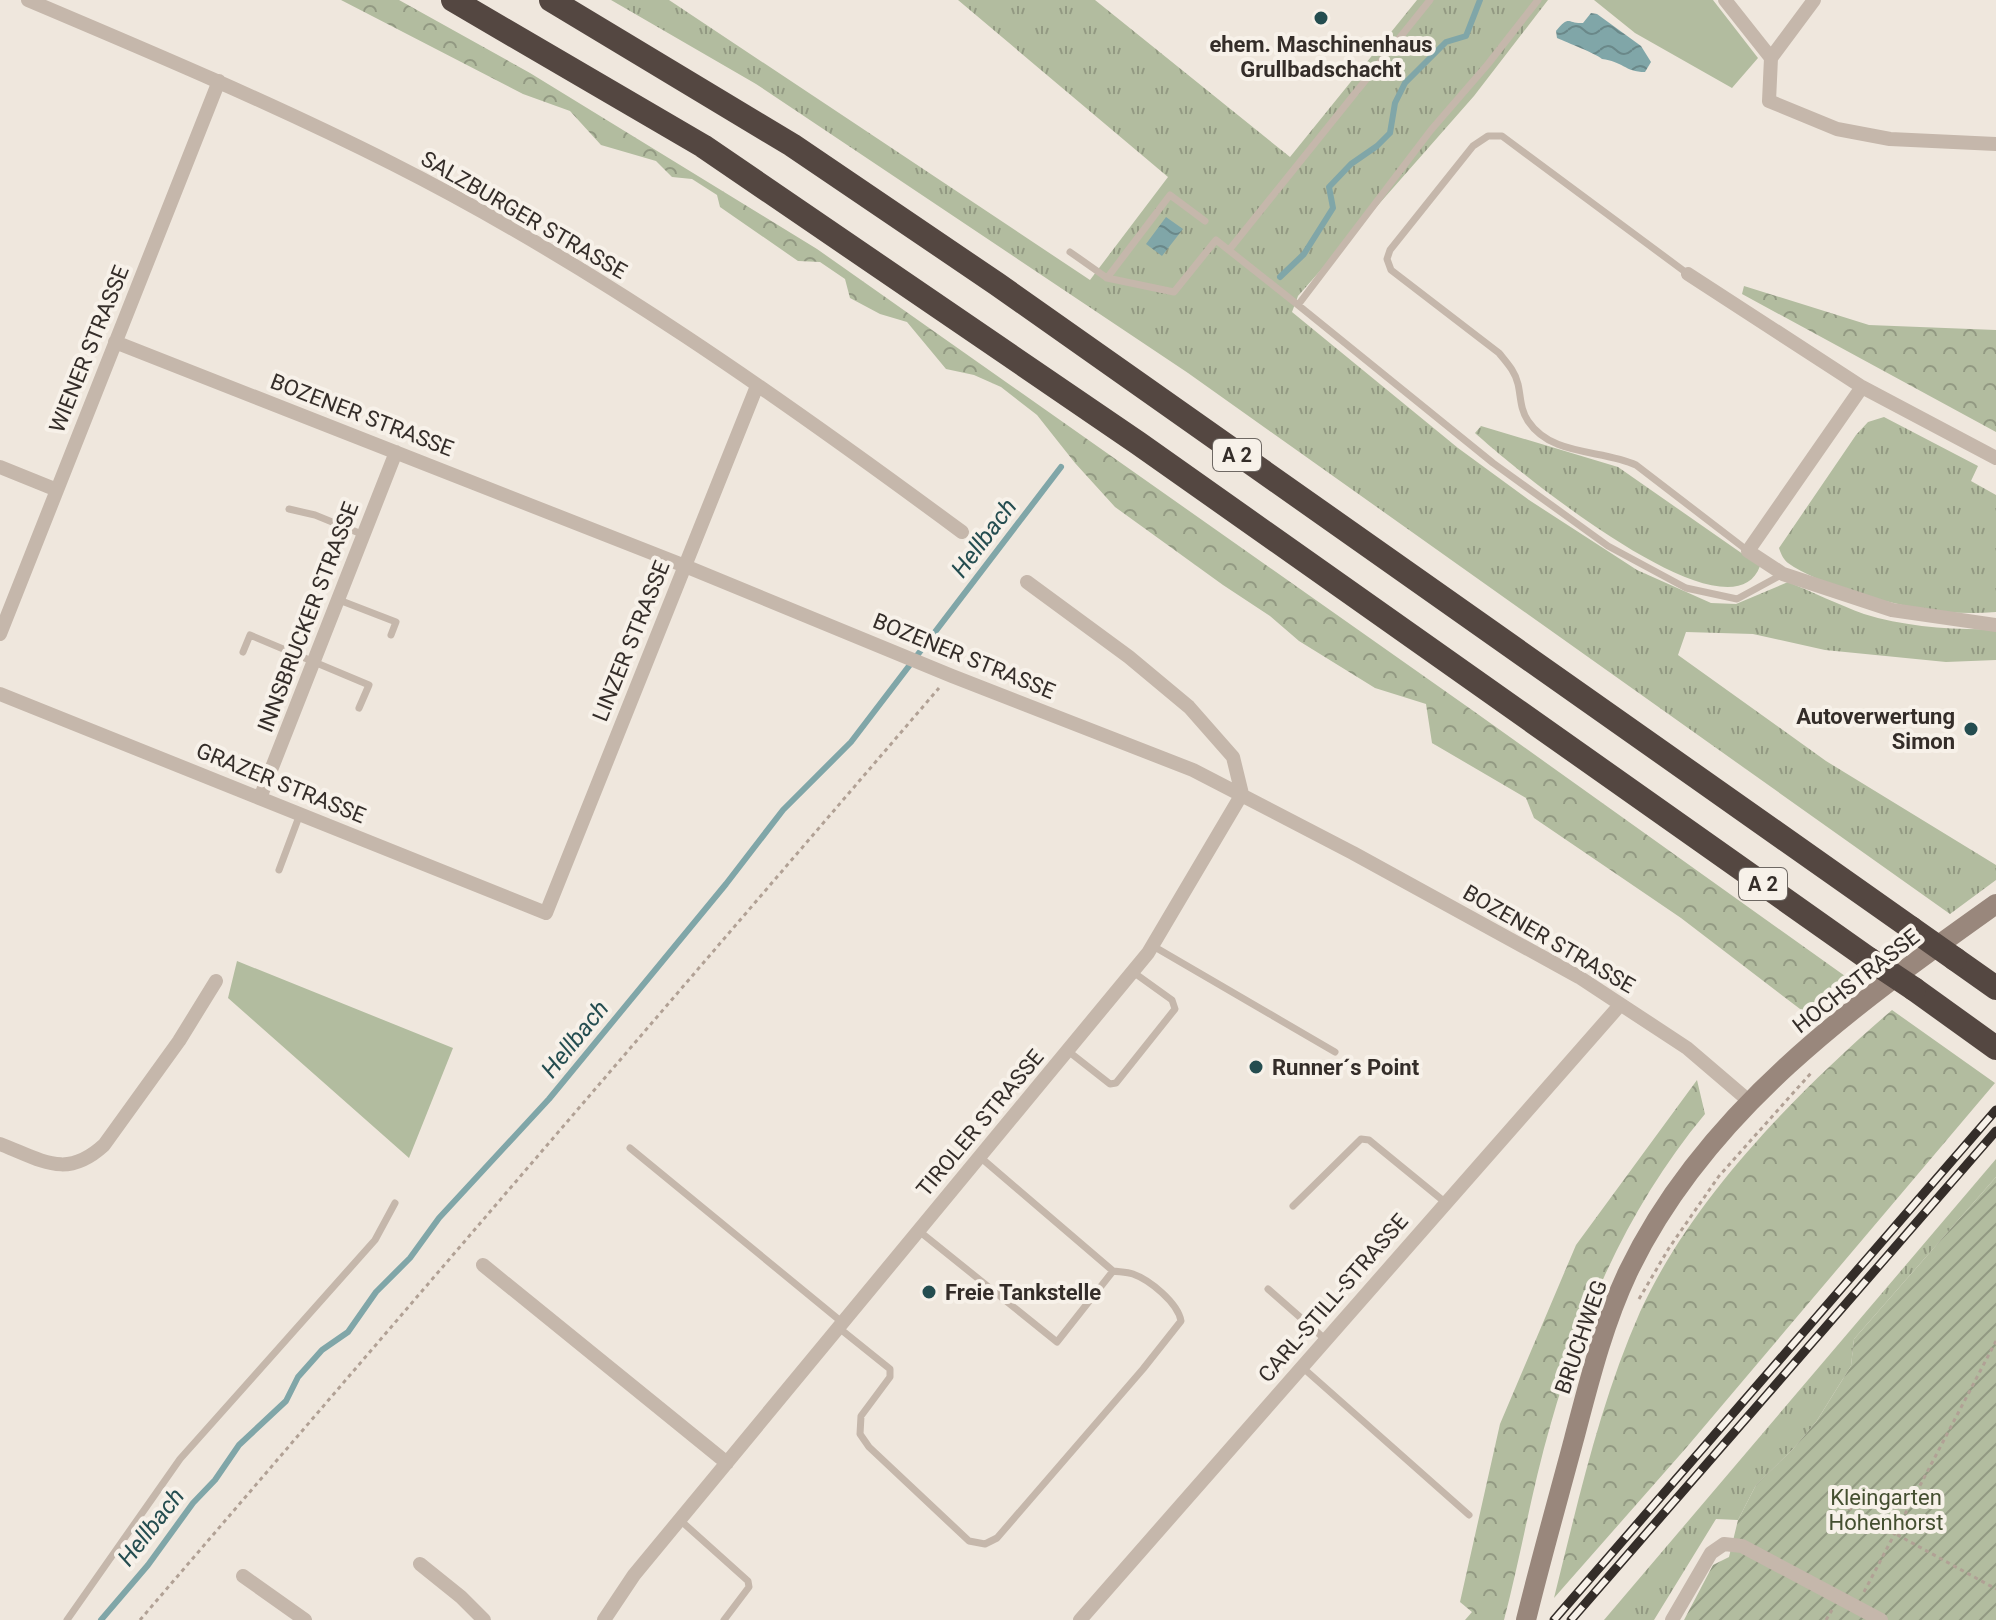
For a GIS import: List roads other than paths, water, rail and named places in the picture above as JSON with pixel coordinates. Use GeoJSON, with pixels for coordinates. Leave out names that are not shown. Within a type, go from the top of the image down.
{"type":"FeatureCollection","features":[{"type":"Feature","properties":{"kind":"highway","name":"A 2"},"geometry":{"type":"LineString","coordinates":[[453,0],[703,146],[1138,443],[1996,1048]]}},
{"type":"Feature","properties":{"kind":"highway","name":"A 2"},"geometry":{"type":"LineString","coordinates":[[551,0],[792,145],[958,257],[1996,988]]}},
{"type":"Feature","properties":{"kind":"street","name":"SALZBURGER STRASSE"},"geometry":{"type":"LineString","coordinates":[[28,0],[219,81],[394,165],[484,213],[574,266],[828,433],[962,532]]}},
{"type":"Feature","properties":{"kind":"street"},"geometry":{"type":"LineString","coordinates":[[1725,0],[1771,58]]}},
{"type":"Feature","properties":{"kind":"street"},"geometry":{"type":"LineString","coordinates":[[1814,0],[1771,58],[1769,101],[1837,129],[1890,139],[1996,144]]}},
{"type":"Feature","properties":{"kind":"street","name":"WIENER STRASSE"},"geometry":{"type":"LineString","coordinates":[[0,634],[219,81]]}},
{"type":"Feature","properties":{"kind":"street"},"geometry":{"type":"LineString","coordinates":[[1688,274],[1862,387],[1996,458]]}},
{"type":"Feature","properties":{"kind":"street","name":"BOZENER STRASSE"},"geometry":{"type":"LineString","coordinates":[[115,342],[1193,770],[1579,977],[1687,1048],[1749,1101]]}},
{"type":"Feature","properties":{"kind":"street","name":"LINZER STRASSE"},"geometry":{"type":"LineString","coordinates":[[546,913],[757,386]]}},
{"type":"Feature","properties":{"kind":"street"},"geometry":{"type":"LineString","coordinates":[[1862,387],[1748,551],[1783,574],[1892,610],[1996,625]]}},
{"type":"Feature","properties":{"kind":"street","name":"INNSBRUCKER STRASSE"},"geometry":{"type":"LineString","coordinates":[[260,798],[396,452]]}},
{"type":"Feature","properties":{"kind":"street"},"geometry":{"type":"LineString","coordinates":[[0,467],[57,490]]}},
{"type":"Feature","properties":{"kind":"street"},"geometry":{"type":"LineString","coordinates":[[1027,582],[1129,657],[1189,707],[1233,757],[1242,794]]}},
{"type":"Feature","properties":{"kind":"street","name":"GRAZER STRASSE"},"geometry":{"type":"LineString","coordinates":[[0,694],[546,913]]}},
{"type":"Feature","properties":{"kind":"street","name":"TIROLER STRASSE"},"geometry":{"type":"LineString","coordinates":[[604,1620],[634,1575],[1133,972],[1153,946],[1242,794]]}},
{"type":"Feature","properties":{"kind":"street","name":"HOCHSTRASSE"},"geometry":{"type":"LineString","coordinates":[[1749,1101],[1848,1014],[1996,904]]}},
{"type":"Feature","properties":{"kind":"street"},"geometry":{"type":"LineString","coordinates":[[0,1144],[49,1163],[69,1166],[89,1159],[104,1145],[179,1041],[216,981]]}},
{"type":"Feature","properties":{"kind":"street","name":"CARL-STILL-STRASSE"},"geometry":{"type":"LineString","coordinates":[[1080,1620],[1620,1005]]}},
{"type":"Feature","properties":{"kind":"street","name":"BRUCHWEG"},"geometry":{"type":"LineString","coordinates":[[1526,1620],[1598,1346],[1628,1272],[1674,1194],[1710,1144],[1749,1101]]}},
{"type":"Feature","properties":{"kind":"street"},"geometry":{"type":"LineString","coordinates":[[483,1265],[727,1463]]}},
{"type":"Feature","properties":{"kind":"street"},"geometry":{"type":"LineString","coordinates":[[1672,1620],[1711,1553],[1724,1544],[1742,1546],[1881,1620]]}},
{"type":"Feature","properties":{"kind":"street"},"geometry":{"type":"LineString","coordinates":[[420,1564],[484,1620]]}},
{"type":"Feature","properties":{"kind":"street"},"geometry":{"type":"LineString","coordinates":[[243,1576],[305,1620]]}},
{"type":"Feature","properties":{"kind":"lane"},"geometry":{"type":"LineString","coordinates":[[1229,250],[1430,0]]}},
{"type":"Feature","properties":{"kind":"lane"},"geometry":{"type":"LineString","coordinates":[[1298,305],[1431,130],[1538,0]]}},
{"type":"Feature","properties":{"kind":"lane"},"geometry":{"type":"LineString","coordinates":[[1688,274],[1502,136],[1488,136],[1473,146],[1390,250],[1387,259],[1391,270],[1499,353],[1513,369],[1521,407],[1537,431],[1550,441],[1575,450],[1617,456],[1636,465],[1748,551]]}},
{"type":"Feature","properties":{"kind":"lane"},"geometry":{"type":"LineString","coordinates":[[1107,278],[1170,195],[1205,221]]}},
{"type":"Feature","properties":{"kind":"lane"},"geometry":{"type":"LineString","coordinates":[[1070,252],[1107,278],[1174,292],[1216,240],[1493,463],[1608,546],[1686,588],[1737,599],[1783,574]]}},
{"type":"Feature","properties":{"kind":"lane"},"geometry":{"type":"LineString","coordinates":[[289,509],[315,515],[364,535]]}},
{"type":"Feature","properties":{"kind":"lane"},"geometry":{"type":"LineString","coordinates":[[339,600],[396,622],[391,635]]}},
{"type":"Feature","properties":{"kind":"lane"},"geometry":{"type":"LineString","coordinates":[[243,652],[250,635],[369,685],[359,708]]}},
{"type":"Feature","properties":{"kind":"lane"},"geometry":{"type":"LineString","coordinates":[[279,870],[300,814]]}},
{"type":"Feature","properties":{"kind":"lane"},"geometry":{"type":"LineString","coordinates":[[1153,946],[1335,1052]]}},
{"type":"Feature","properties":{"kind":"lane"},"geometry":{"type":"LineString","coordinates":[[1068,1051],[1110,1084],[1116,1083],[1175,1009],[1172,1000],[1133,972]]}},
{"type":"Feature","properties":{"kind":"lane"},"geometry":{"type":"LineString","coordinates":[[1293,1206],[1361,1139],[1369,1140],[1446,1203]]}},
{"type":"Feature","properties":{"kind":"lane"},"geometry":{"type":"LineString","coordinates":[[630,1148],[890,1369],[890,1377],[861,1416],[860,1434],[869,1447],[969,1541],[985,1544],[997,1538],[1021,1511],[1181,1321],[1179,1311],[1151,1285],[1133,1274],[1113,1271],[980,1157]]}},
{"type":"Feature","properties":{"kind":"lane"},"geometry":{"type":"LineString","coordinates":[[67,1620],[180,1459],[375,1240],[395,1203]]}},
{"type":"Feature","properties":{"kind":"lane"},"geometry":{"type":"LineString","coordinates":[[919,1231],[1057,1342],[1113,1271]]}},
{"type":"Feature","properties":{"kind":"lane"},"geometry":{"type":"LineString","coordinates":[[1268,1289],[1326,1340]]}},
{"type":"Feature","properties":{"kind":"lane"},"geometry":{"type":"LineString","coordinates":[[1302,1367],[1469,1515]]}},
{"type":"Feature","properties":{"kind":"lane"},"geometry":{"type":"LineString","coordinates":[[680,1520],[749,1582],[749,1587],[724,1620]]}},
{"type":"Feature","properties":{"kind":"water"},"geometry":{"type":"Polygon","coordinates":[[[1591,13],[1597,14],[1641,46],[1651,62],[1645,72],[1602,59],[1557,38],[1556,31],[1564,23],[1583,23],[1591,13]]]}},
{"type":"Feature","properties":{"kind":"water"},"geometry":{"type":"Polygon","coordinates":[[[1166,217],[1183,229],[1162,256],[1146,244],[1166,217]]]}},
{"type":"Feature","properties":{"kind":"waterway","name":"Hellbach"},"geometry":{"type":"LineString","coordinates":[[1280,277],[1304,254],[1333,208],[1329,187],[1351,164],[1390,133],[1395,103],[1405,83],[1446,42],[1466,36],[1480,0]]}},
{"type":"Feature","properties":{"kind":"waterway","name":"Hellbach"},"geometry":{"type":"LineString","coordinates":[[101,1620],[148,1565],[239,1445],[286,1401],[298,1377],[322,1350],[348,1332],[376,1292],[410,1258],[439,1218],[549,1099],[783,810],[851,742],[1061,467]]}},
{"type":"Feature","properties":{"kind":"railway"},"geometry":{"type":"LineString","coordinates":[[1554,1620],[1996,1110]]}},
{"type":"Feature","properties":{"kind":"railway"},"geometry":{"type":"LineString","coordinates":[[1571,1620],[1996,1131]]}},
{"type":"Feature","properties":{"kind":"place","name":"ehem. Maschinenhaus Grullbadschacht"},"geometry":{"type":"Point","coordinates":[1321,18]}},
{"type":"Feature","properties":{"kind":"place","name":"Autoverwertung Simon"},"geometry":{"type":"Point","coordinates":[1971,729]}},
{"type":"Feature","properties":{"kind":"place","name":"Runner´s Point"},"geometry":{"type":"Point","coordinates":[1256,1067]}},
{"type":"Feature","properties":{"kind":"place","name":"Freie Tankstelle"},"geometry":{"type":"Point","coordinates":[929,1292]}},
{"type":"Feature","properties":{"kind":"park label","name":"Kleingarten Hohenhorst"},"geometry":{"type":"Point","coordinates":[1886,1510]}}]}
